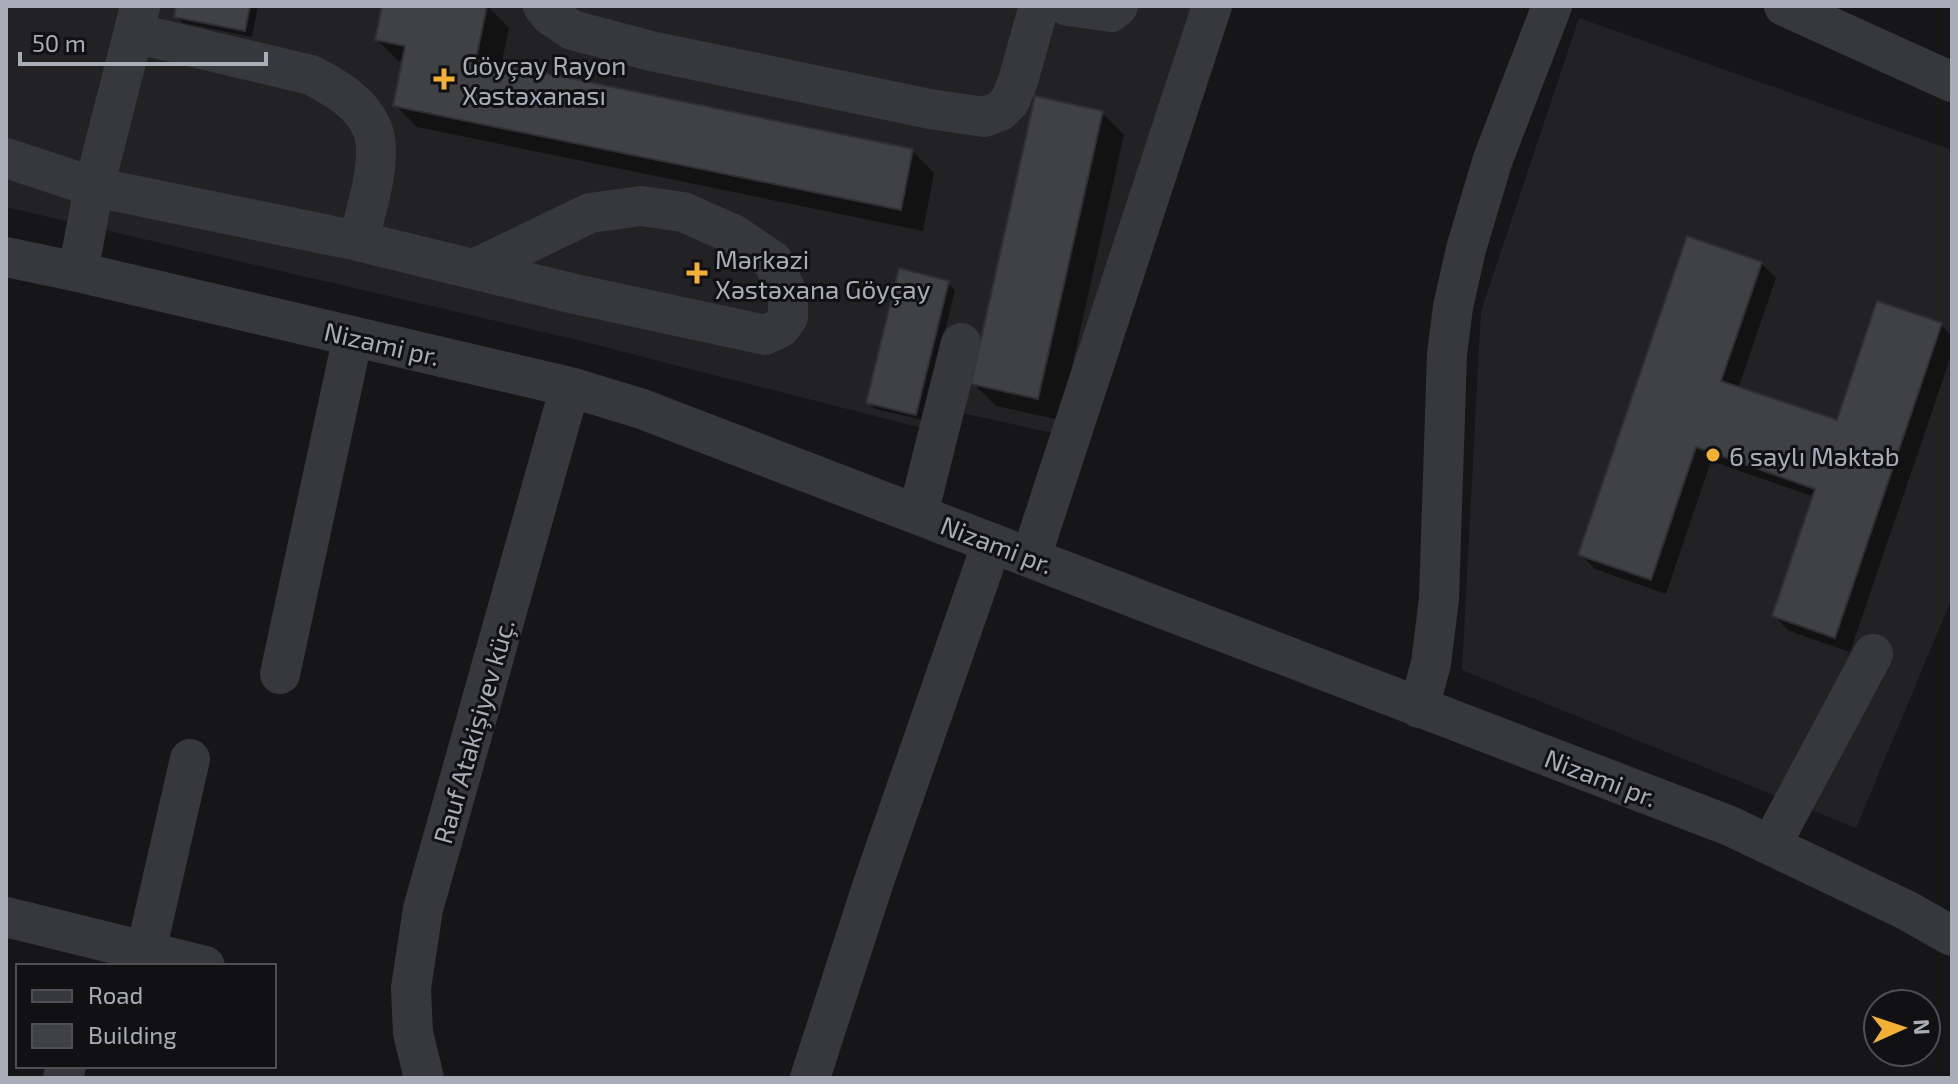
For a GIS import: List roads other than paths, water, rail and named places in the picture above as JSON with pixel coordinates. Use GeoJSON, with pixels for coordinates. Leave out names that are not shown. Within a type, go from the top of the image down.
{"type":"FeatureCollection","features":[{"type":"Feature","properties":{"kind":"street"},"geometry":{"type":"LineString","coordinates":[[543,6],[550,15],[572,30],[651,51],[930,109],[984,117],[1000,111],[1010,101],[1039,6]]}},
{"type":"Feature","properties":{"kind":"street"},"geometry":{"type":"LineString","coordinates":[[1068,6],[1111,12],[1118,6]]}},
{"type":"Feature","properties":{"kind":"street"},"geometry":{"type":"LineString","coordinates":[[1031,557],[1212,6]]}},
{"type":"Feature","properties":{"kind":"street"},"geometry":{"type":"LineString","coordinates":[[1419,708],[1431,663],[1439,599],[1447,354],[1453,307],[1466,249],[1493,159],[1552,6]]}},
{"type":"Feature","properties":{"kind":"street"},"geometry":{"type":"LineString","coordinates":[[1784,6],[1952,82]]}},
{"type":"Feature","properties":{"kind":"street"},"geometry":{"type":"LineString","coordinates":[[78,272],[94,187],[137,19],[311,75],[336,88],[356,105],[372,129],[376,158],[370,199],[358,241]]}},
{"type":"Feature","properties":{"kind":"street"},"geometry":{"type":"LineString","coordinates":[[6,158],[94,187],[358,241],[575,294],[765,335],[780,328],[788,317],[788,296],[773,261],[733,234],[683,212],[641,206],[590,213],[474,269]]}},
{"type":"Feature","properties":{"kind":"street","name":"Nizami pr."},"geometry":{"type":"LineString","coordinates":[[6,257],[570,387],[642,409],[1730,826],[1906,910],[1952,936]]}},
{"type":"Feature","properties":{"kind":"street"},"geometry":{"type":"LineString","coordinates":[[280,674],[353,336]]}},
{"type":"Feature","properties":{"kind":"street"},"geometry":{"type":"LineString","coordinates":[[918,514],[961,343]]}},
{"type":"Feature","properties":{"kind":"street","name":"Rauf Atakişiyev küç."},"geometry":{"type":"LineString","coordinates":[[424,1078],[413,1033],[411,988],[423,909],[570,387]]}},
{"type":"Feature","properties":{"kind":"street"},"geometry":{"type":"LineString","coordinates":[[810,1078],[873,884],[992,543]]}},
{"type":"Feature","properties":{"kind":"street"},"geometry":{"type":"LineString","coordinates":[[1771,845],[1873,654]]}},
{"type":"Feature","properties":{"kind":"street"},"geometry":{"type":"LineString","coordinates":[[146,951],[190,759]]}},
{"type":"Feature","properties":{"kind":"street"},"geometry":{"type":"LineString","coordinates":[[6,917],[94,953],[146,951],[197,964]]}},
{"type":"Feature","properties":{"kind":"place","name":"Göyçay Rayon Xəstəxanası"},"geometry":{"type":"Point","coordinates":[444,79]}},
{"type":"Feature","properties":{"kind":"place","name":"Mərkəzi Xəstəxana Göyçay"},"geometry":{"type":"Point","coordinates":[697,273]}},
{"type":"Feature","properties":{"kind":"place","name":"6 saylı Məktəb"},"geometry":{"type":"Point","coordinates":[1713,455]}}]}
